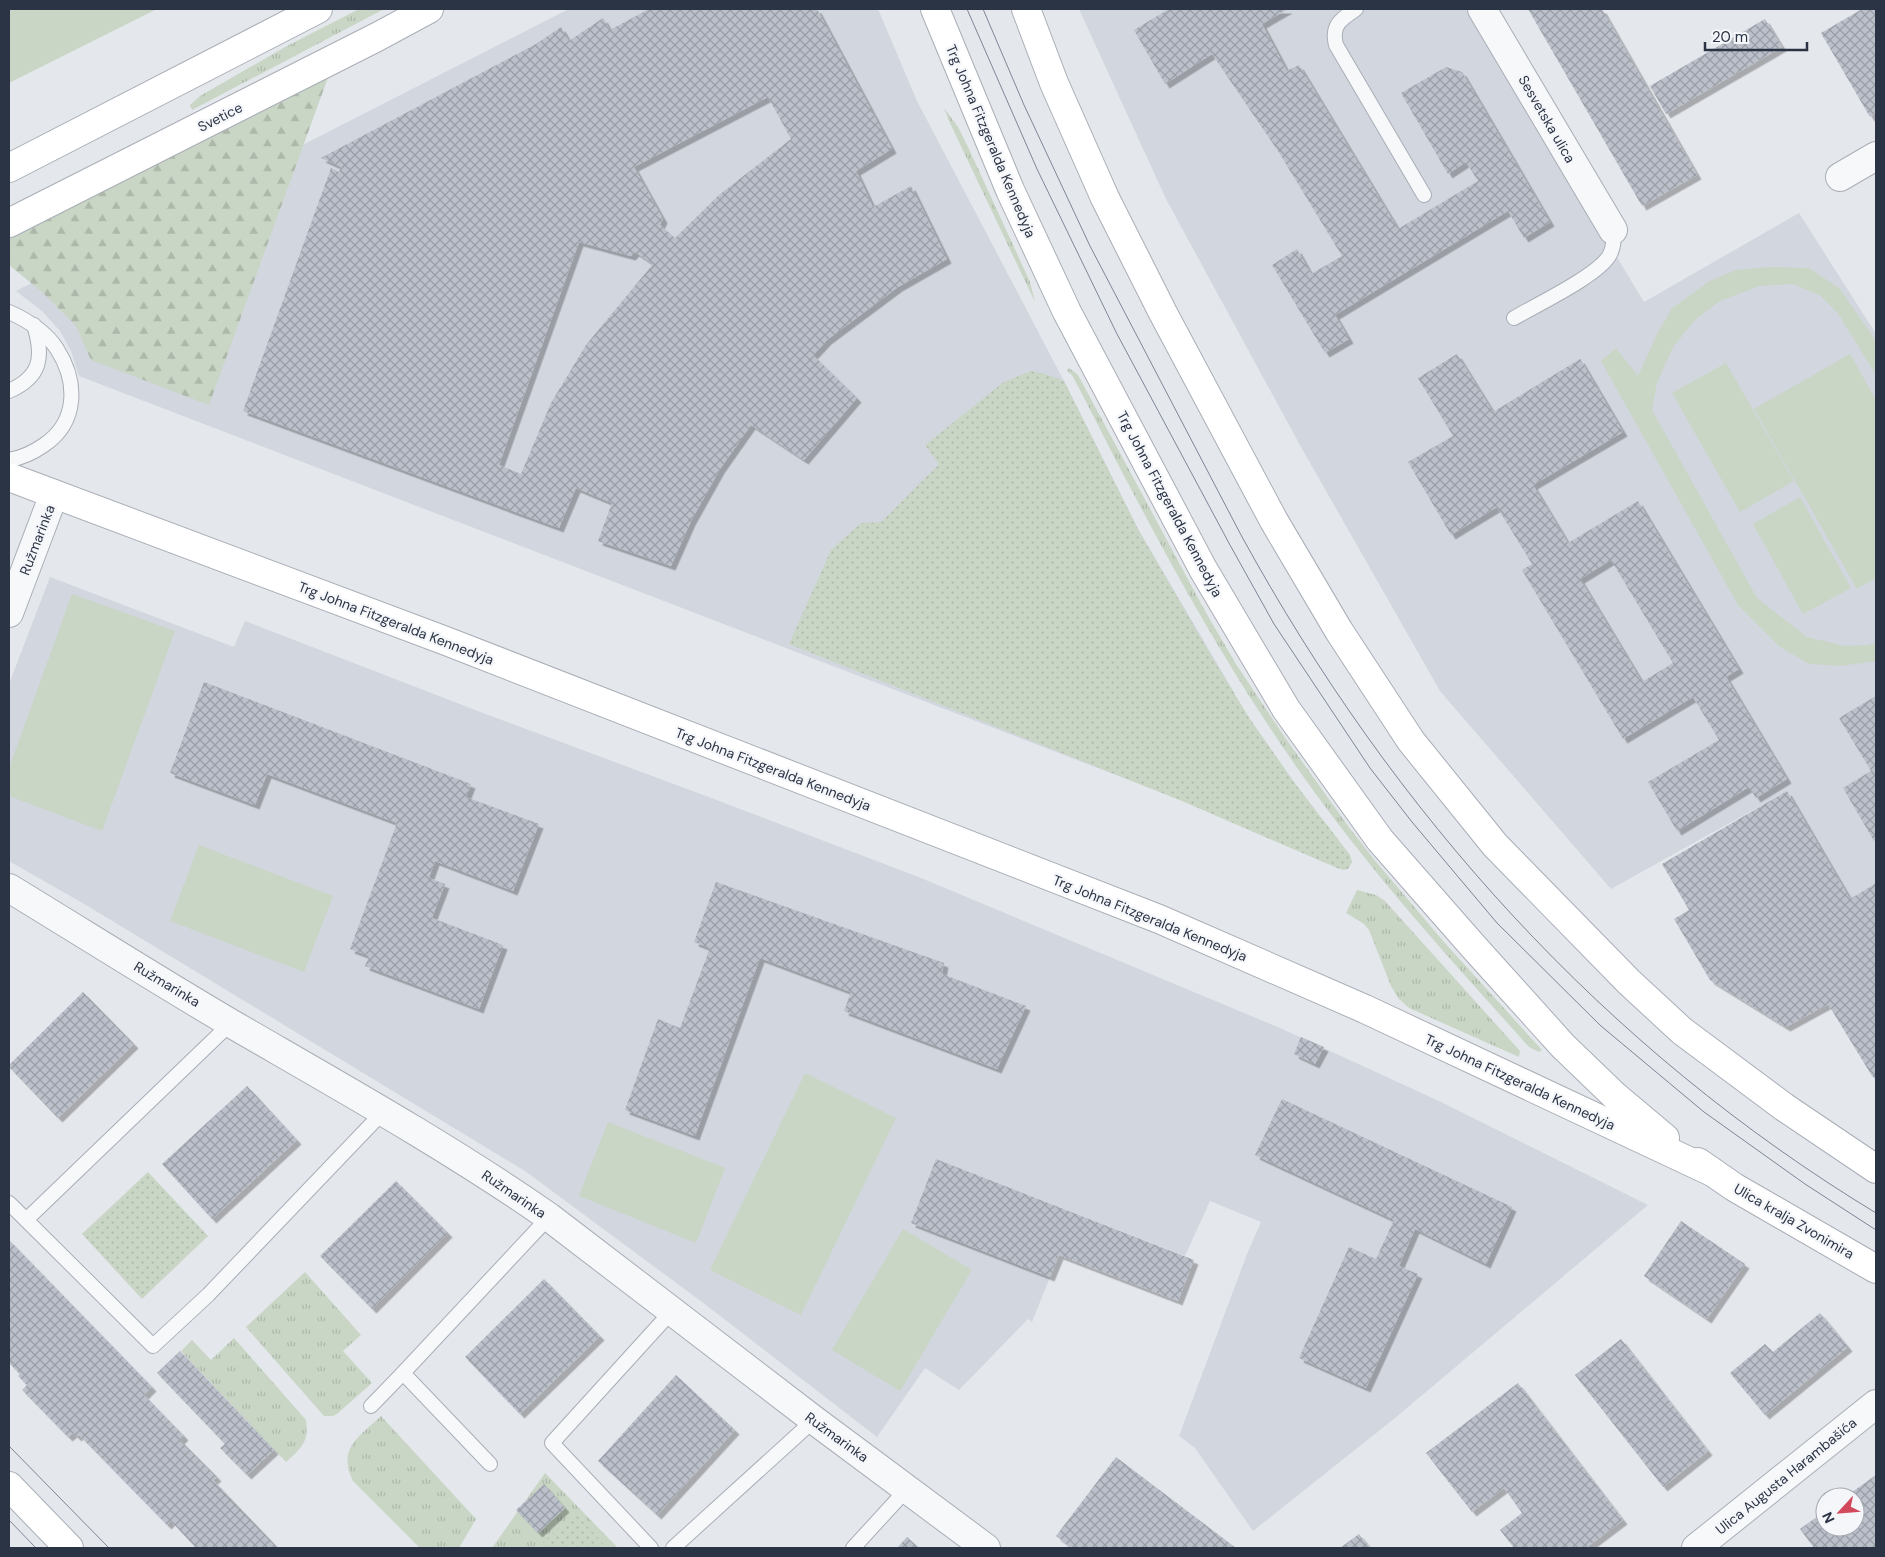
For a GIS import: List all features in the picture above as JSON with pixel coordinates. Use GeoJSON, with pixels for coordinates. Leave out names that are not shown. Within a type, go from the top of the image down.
{"type":"FeatureCollection","features":[{"type":"Feature","properties":{"kind":"main road"},"geometry":{"type":"LineString","coordinates":[[9,168],[318,9]]}},
{"type":"Feature","properties":{"kind":"main road","name":"Svetice"},"geometry":{"type":"LineString","coordinates":[[9,223],[377,38],[429,9]]}},
{"type":"Feature","properties":{"kind":"main road","name":"Trg Johna Fitzgeralda Kennedyja"},"geometry":{"type":"LineString","coordinates":[[935,9],[1010,190],[1067,312],[1203,569],[1286,709],[1380,840],[1563,1046],[1615,1096],[1652,1128],[1712,1172]]}},
{"type":"Feature","properties":{"kind":"main road"},"geometry":{"type":"LineString","coordinates":[[1026,9],[1054,83],[1105,198],[1162,313],[1274,521],[1339,631],[1411,741],[1495,845],[1629,982],[1682,1031],[1784,1107],[1876,1169]]}},
{"type":"Feature","properties":{"kind":"main road","name":"Trg Johna Fitzgeralda Kennedyja"},"geometry":{"type":"LineString","coordinates":[[9,476],[446,641],[1159,919],[1365,1009],[1712,1172]]}},
{"type":"Feature","properties":{"kind":"main road","name":"Ulica kralja Zvonimira"},"geometry":{"type":"LineString","coordinates":[[1712,1172],[1734,1187],[1876,1269]]}},
{"type":"Feature","properties":{"kind":"main road"},"geometry":{"type":"LineString","coordinates":[[9,1486],[69,1548]]}},
{"type":"Feature","properties":{"kind":"street","name":"Sesvetska ulica"},"geometry":{"type":"LineString","coordinates":[[1482,9],[1612,230]]}},
{"type":"Feature","properties":{"kind":"street"},"geometry":{"type":"LineString","coordinates":[[1840,177],[1876,156]]}},
{"type":"Feature","properties":{"kind":"street","name":"Ružmarinka"},"geometry":{"type":"LineString","coordinates":[[9,613],[54,494]]}},
{"type":"Feature","properties":{"kind":"street","name":"Ružmarinka"},"geometry":{"type":"LineString","coordinates":[[9,888],[231,1023],[384,1111],[492,1178],[549,1218],[814,1420],[908,1488],[986,1548]]}},
{"type":"Feature","properties":{"kind":"street","name":"Ulica Augusta Harambašića"},"geometry":{"type":"LineString","coordinates":[[1696,1548],[1876,1404]]}},
{"type":"Feature","properties":{"kind":"lane"},"geometry":{"type":"LineString","coordinates":[[1356,9],[1338,23],[1334,35],[1336,45],[1424,195]]}},
{"type":"Feature","properties":{"kind":"lane"},"geometry":{"type":"LineString","coordinates":[[1514,318],[1598,269],[1609,256],[1614,244],[1612,230]]}},
{"type":"Feature","properties":{"kind":"lane"},"geometry":{"type":"LineString","coordinates":[[9,312],[34,325],[57,349],[71,383],[72,395],[70,410],[64,426],[52,440],[38,450],[9,460]]}},
{"type":"Feature","properties":{"kind":"lane"},"geometry":{"type":"LineString","coordinates":[[9,391],[22,385],[32,376],[37,367],[38,340],[34,325]]}},
{"type":"Feature","properties":{"kind":"lane"},"geometry":{"type":"LineString","coordinates":[[26,1220],[231,1023]]}},
{"type":"Feature","properties":{"kind":"lane"},"geometry":{"type":"LineString","coordinates":[[9,1203],[153,1346],[208,1295],[384,1111]]}},
{"type":"Feature","properties":{"kind":"lane"},"geometry":{"type":"LineString","coordinates":[[371,1406],[549,1218]]}},
{"type":"Feature","properties":{"kind":"lane"},"geometry":{"type":"LineString","coordinates":[[651,1548],[552,1443],[672,1311]]}},
{"type":"Feature","properties":{"kind":"lane"},"geometry":{"type":"LineString","coordinates":[[404,1373],[490,1464]]}},
{"type":"Feature","properties":{"kind":"lane"},"geometry":{"type":"LineString","coordinates":[[673,1548],[814,1420]]}},
{"type":"Feature","properties":{"kind":"lane"},"geometry":{"type":"LineString","coordinates":[[853,1548],[908,1488]]}},
{"type":"Feature","properties":{"kind":"shaded area"},"geometry":{"type":"Polygon","coordinates":[[[569,9],[878,9],[917,101],[1064,381],[1138,529],[1235,694],[1147,787],[79,376],[71,351],[60,331],[42,311],[16,291],[569,9]]]}},
{"type":"Feature","properties":{"kind":"shaded area"},"geometry":{"type":"Polygon","coordinates":[[[1079,9],[1467,9],[1644,302],[1799,213],[1876,334],[1876,883],[1850,899],[1787,791],[1611,889],[1440,691],[1301,447],[1166,199],[1079,9]]]}},
{"type":"Feature","properties":{"kind":"shaded area"},"geometry":{"type":"Polygon","coordinates":[[[50,577],[234,647],[245,621],[921,878],[1280,1028],[1441,1102],[1648,1205],[1395,1418],[1253,1531],[1195,1448],[1179,1436],[1247,1254],[1261,1222],[1210,1201],[1185,1256],[936,1159],[911,1223],[1050,1277],[1032,1322],[1028,1319],[959,1390],[925,1368],[877,1437],[706,1305],[525,1171],[86,905],[9,861],[9,684],[50,577]]]}},
{"type":"Feature","properties":{"kind":"green space"},"geometry":{"type":"Polygon","coordinates":[[[9,9],[157,9],[9,83],[9,9]]]}},
{"type":"Feature","properties":{"kind":"green space"},"geometry":{"type":"Polygon","coordinates":[[[359,9],[384,9],[192,110],[190,105],[200,96],[287,46],[359,9]]]}},
{"type":"Feature","properties":{"kind":"green space"},"geometry":{"type":"Polygon","coordinates":[[[330,72],[209,405],[91,360],[76,326],[42,292],[9,265],[9,239],[330,72]]]}},
{"type":"Feature","properties":{"kind":"green space"},"geometry":{"type":"Polygon","coordinates":[[[944,108],[958,127],[968,147],[1030,282],[1035,302],[950,123],[944,108]]]}},
{"type":"Feature","properties":{"kind":"green space"},"geometry":{"type":"Polygon","coordinates":[[[1771,267],[1809,268],[1840,289],[1876,341],[1876,375],[1839,315],[1821,296],[1793,284],[1759,286],[1720,301],[1696,319],[1673,347],[1657,383],[1652,410],[1757,598],[1807,637],[1845,646],[1869,645],[1876,642],[1876,661],[1840,666],[1809,664],[1780,647],[1738,605],[1601,361],[1616,348],[1638,376],[1657,334],[1672,308],[1710,281],[1736,270],[1771,267]]]}},
{"type":"Feature","properties":{"kind":"green space"},"geometry":{"type":"Polygon","coordinates":[[[1850,354],[1876,400],[1876,578],[1857,589],[1754,409],[1850,354]]]}},
{"type":"Feature","properties":{"kind":"green space"},"geometry":{"type":"Polygon","coordinates":[[[1726,363],[1794,481],[1740,512],[1672,393],[1726,363]]]}},
{"type":"Feature","properties":{"kind":"green space"},"geometry":{"type":"Polygon","coordinates":[[[1069,368],[1078,375],[1205,611],[1236,664],[1286,739],[1377,863],[1444,942],[1542,1050],[1539,1052],[1529,1047],[1385,883],[1357,849],[1273,733],[1185,589],[1072,375],[1067,371],[1069,368]]]}},
{"type":"Feature","properties":{"kind":"green space"},"geometry":{"type":"Polygon","coordinates":[[[1031,371],[1064,381],[1138,529],[1212,657],[1250,719],[1294,782],[1350,855],[1352,862],[1348,869],[1337,868],[1182,801],[789,644],[831,550],[861,523],[881,522],[939,464],[925,445],[1004,382],[1031,371]]]}},
{"type":"Feature","properties":{"kind":"green space"},"geometry":{"type":"Polygon","coordinates":[[[1800,497],[1851,588],[1803,614],[1753,524],[1800,497]]]}},
{"type":"Feature","properties":{"kind":"green space"},"geometry":{"type":"Polygon","coordinates":[[[72,594],[175,631],[102,831],[9,796],[9,768],[72,594]]]}},
{"type":"Feature","properties":{"kind":"green space"},"geometry":{"type":"Polygon","coordinates":[[[199,845],[333,896],[304,972],[170,921],[199,845]]]}},
{"type":"Feature","properties":{"kind":"green space"},"geometry":{"type":"Polygon","coordinates":[[[1357,890],[1376,895],[1385,901],[1520,1051],[1519,1057],[1409,1008],[1398,998],[1391,986],[1369,930],[1364,924],[1346,913],[1357,890]]]}},
{"type":"Feature","properties":{"kind":"green space"},"geometry":{"type":"Polygon","coordinates":[[[805,1073],[896,1118],[801,1315],[710,1270],[805,1073]]]}},
{"type":"Feature","properties":{"kind":"green space"},"geometry":{"type":"Polygon","coordinates":[[[608,1122],[725,1168],[696,1243],[579,1196],[608,1122]]]}},
{"type":"Feature","properties":{"kind":"green space"},"geometry":{"type":"Polygon","coordinates":[[[148,1172],[208,1236],[142,1299],[82,1234],[148,1172]]]}},
{"type":"Feature","properties":{"kind":"green space"},"geometry":{"type":"Polygon","coordinates":[[[903,1229],[972,1270],[900,1391],[832,1350],[903,1229]]]}},
{"type":"Feature","properties":{"kind":"green space"},"geometry":{"type":"Polygon","coordinates":[[[305,1272],[361,1335],[343,1351],[372,1383],[333,1416],[324,1416],[246,1327],[305,1272]]]}},
{"type":"Feature","properties":{"kind":"green space"},"geometry":{"type":"Polygon","coordinates":[[[234,1338],[306,1420],[307,1428],[303,1444],[286,1462],[181,1351],[192,1340],[211,1360],[234,1338]]]}},
{"type":"Feature","properties":{"kind":"green space"},"geometry":{"type":"Polygon","coordinates":[[[381,1416],[476,1519],[459,1548],[420,1548],[353,1481],[349,1470],[349,1451],[358,1437],[381,1416]]]}},
{"type":"Feature","properties":{"kind":"green space"},"geometry":{"type":"Polygon","coordinates":[[[545,1473],[618,1548],[492,1548],[545,1473]]]}},
{"type":"Feature","properties":{"kind":"green space"},"geometry":{"type":"Polygon","coordinates":[[[575,1513],[607,1548],[549,1548],[543,1542],[575,1513]]]}},
{"type":"Feature","properties":{"kind":"building"},"geometry":{"type":"Polygon","coordinates":[[[649,9],[817,9],[892,149],[856,171],[873,207],[911,186],[947,259],[898,287],[827,340],[813,355],[857,398],[804,460],[751,425],[720,469],[691,521],[671,566],[598,541],[612,503],[576,488],[559,528],[243,411],[331,168],[339,172],[341,167],[321,158],[536,44],[561,27],[569,41],[603,18],[610,30],[649,9]],[[768,97],[634,167],[663,219],[660,225],[675,238],[719,195],[791,139],[768,97]],[[579,242],[499,465],[521,474],[551,403],[586,345],[653,264],[635,252],[631,256],[579,242]]]}},
{"type":"Feature","properties":{"kind":"building"},"geometry":{"type":"Polygon","coordinates":[[[1169,9],[1288,9],[1262,24],[1287,71],[1299,65],[1398,229],[1478,181],[1466,162],[1448,174],[1401,93],[1446,67],[1462,72],[1550,222],[1524,238],[1508,211],[1335,315],[1349,339],[1325,353],[1272,265],[1297,249],[1311,274],[1342,256],[1278,151],[1212,54],[1165,84],[1134,30],[1169,9]]]}},
{"type":"Feature","properties":{"kind":"building"},"geometry":{"type":"Polygon","coordinates":[[[1528,9],[1602,9],[1697,175],[1642,206],[1528,9]]]}},
{"type":"Feature","properties":{"kind":"building"},"geometry":{"type":"Polygon","coordinates":[[[1862,9],[1876,9],[1876,113],[1870,117],[1821,33],[1862,9]]]}},
{"type":"Feature","properties":{"kind":"building"},"geometry":{"type":"Polygon","coordinates":[[[1765,19],[1782,47],[1666,114],[1650,86],[1765,19]]]}},
{"type":"Feature","properties":{"kind":"building"},"geometry":{"type":"Polygon","coordinates":[[[1457,354],[1493,412],[1580,359],[1623,432],[1533,485],[1568,543],[1638,501],[1739,669],[1726,677],[1787,779],[1756,798],[1749,787],[1677,831],[1648,782],[1719,740],[1693,697],[1623,739],[1522,570],[1532,564],[1497,507],[1451,535],[1408,462],[1453,436],[1418,378],[1457,354]],[[1611,560],[1580,579],[1642,682],[1673,663],[1611,560]]]}},
{"type":"Feature","properties":{"kind":"building"},"geometry":{"type":"Polygon","coordinates":[[[204,682],[471,784],[466,797],[539,824],[513,891],[435,861],[429,878],[445,884],[432,918],[503,945],[479,1009],[365,966],[369,956],[350,949],[397,823],[267,774],[255,805],[170,773],[204,682]]]}},
{"type":"Feature","properties":{"kind":"building"},"geometry":{"type":"Polygon","coordinates":[[[1876,696],[1876,840],[1874,841],[1843,788],[1871,771],[1839,718],[1876,696]]]}},
{"type":"Feature","properties":{"kind":"building"},"geometry":{"type":"Polygon","coordinates":[[[1787,791],[1850,899],[1876,883],[1876,1079],[1872,1076],[1828,1004],[1786,1027],[1710,980],[1674,919],[1689,910],[1662,864],[1787,791]]]}},
{"type":"Feature","properties":{"kind":"building"},"geometry":{"type":"Polygon","coordinates":[[[716,882],[944,963],[942,974],[1026,1006],[997,1069],[844,1011],[851,992],[760,958],[695,1136],[625,1110],[658,1019],[680,1028],[710,948],[694,942],[716,882]]]}},
{"type":"Feature","properties":{"kind":"building"},"geometry":{"type":"Polygon","coordinates":[[[83,992],[134,1044],[58,1118],[9,1065],[83,992]]]}},
{"type":"Feature","properties":{"kind":"building"},"geometry":{"type":"Polygon","coordinates":[[[1301,1037],[1324,1047],[1315,1064],[1294,1054],[1301,1037]]]}},
{"type":"Feature","properties":{"kind":"building"},"geometry":{"type":"Polygon","coordinates":[[[247,1086],[297,1140],[212,1219],[162,1164],[247,1086]]]}},
{"type":"Feature","properties":{"kind":"building"},"geometry":{"type":"Polygon","coordinates":[[[1282,1099],[1512,1207],[1486,1264],[1415,1229],[1399,1266],[1418,1274],[1366,1388],[1299,1358],[1349,1247],[1376,1259],[1394,1220],[1255,1155],[1282,1099]]]}},
{"type":"Feature","properties":{"kind":"building"},"geometry":{"type":"Polygon","coordinates":[[[936,1159],[1194,1260],[1178,1301],[1059,1255],[1050,1277],[911,1223],[936,1159]]]}},
{"type":"Feature","properties":{"kind":"building"},"geometry":{"type":"Polygon","coordinates":[[[396,1181],[448,1233],[372,1309],[320,1256],[396,1181]]]}},
{"type":"Feature","properties":{"kind":"building"},"geometry":{"type":"Polygon","coordinates":[[[1681,1221],[1745,1264],[1707,1319],[1644,1276],[1681,1221]]]}},
{"type":"Feature","properties":{"kind":"building"},"geometry":{"type":"Polygon","coordinates":[[[9,1240],[152,1387],[144,1395],[184,1436],[180,1440],[217,1477],[213,1480],[278,1548],[196,1548],[171,1521],[167,1525],[79,1435],[77,1437],[73,1433],[68,1437],[22,1390],[27,1385],[18,1376],[20,1374],[9,1363],[9,1240]]]}},
{"type":"Feature","properties":{"kind":"building"},"geometry":{"type":"Polygon","coordinates":[[[544,1279],[600,1336],[520,1414],[465,1357],[544,1279]]]}},
{"type":"Feature","properties":{"kind":"building"},"geometry":{"type":"Polygon","coordinates":[[[1820,1313],[1848,1347],[1765,1415],[1730,1373],[1765,1344],[1773,1352],[1820,1313]]]}},
{"type":"Feature","properties":{"kind":"building"},"geometry":{"type":"Polygon","coordinates":[[[1621,1339],[1708,1451],[1663,1487],[1575,1375],[1621,1339]]]}},
{"type":"Feature","properties":{"kind":"building"},"geometry":{"type":"Polygon","coordinates":[[[180,1351],[274,1450],[247,1475],[220,1448],[225,1444],[157,1373],[180,1351]]]}},
{"type":"Feature","properties":{"kind":"building"},"geometry":{"type":"Polygon","coordinates":[[[676,1375],[735,1430],[657,1515],[598,1461],[676,1375]]]}},
{"type":"Feature","properties":{"kind":"building"},"geometry":{"type":"Polygon","coordinates":[[[1518,1383],[1623,1520],[1586,1548],[1514,1548],[1500,1530],[1522,1513],[1504,1488],[1472,1512],[1426,1453],[1518,1383]]]}},
{"type":"Feature","properties":{"kind":"building"},"geometry":{"type":"Polygon","coordinates":[[[1116,1457],[1236,1548],[1072,1548],[1056,1536],[1116,1457]]]}},
{"type":"Feature","properties":{"kind":"building"},"geometry":{"type":"Polygon","coordinates":[[[1876,1475],[1876,1548],[1814,1548],[1800,1529],[1815,1518],[1815,1537],[1865,1537],[1865,1487],[1859,1487],[1876,1475]]]}},
{"type":"Feature","properties":{"kind":"building"},"geometry":{"type":"Polygon","coordinates":[[[544,1484],[565,1508],[538,1533],[516,1510],[544,1484]]]}},
{"type":"Feature","properties":{"kind":"building"},"geometry":{"type":"Polygon","coordinates":[[[1359,1534],[1370,1548],[1340,1548],[1359,1534]]]}},
{"type":"Feature","properties":{"kind":"building"},"geometry":{"type":"Polygon","coordinates":[[[907,1537],[919,1548],[897,1548],[907,1537]]]}},
{"type":"Feature","properties":{"kind":"tram line"},"geometry":{"type":"LineString","coordinates":[[967,9],[1037,169],[1117,334],[1274,624],[1370,768],[1412,822],[1497,923],[1601,1026],[1704,1112],[1805,1184],[1876,1230]]}},
{"type":"Feature","properties":{"kind":"tram line"},"geometry":{"type":"LineString","coordinates":[[983,9],[1024,105],[1090,246],[1241,535],[1301,637],[1366,735],[1437,828],[1514,916],[1596,999],[1683,1077],[1777,1148],[1876,1213]]}},
{"type":"Feature","properties":{"kind":"tram line"},"geometry":{"type":"LineString","coordinates":[[9,1446],[109,1548]]}},
{"type":"Feature","properties":{"kind":"tram line"},"geometry":{"type":"LineString","coordinates":[[9,1520],[36,1548]]}}]}
